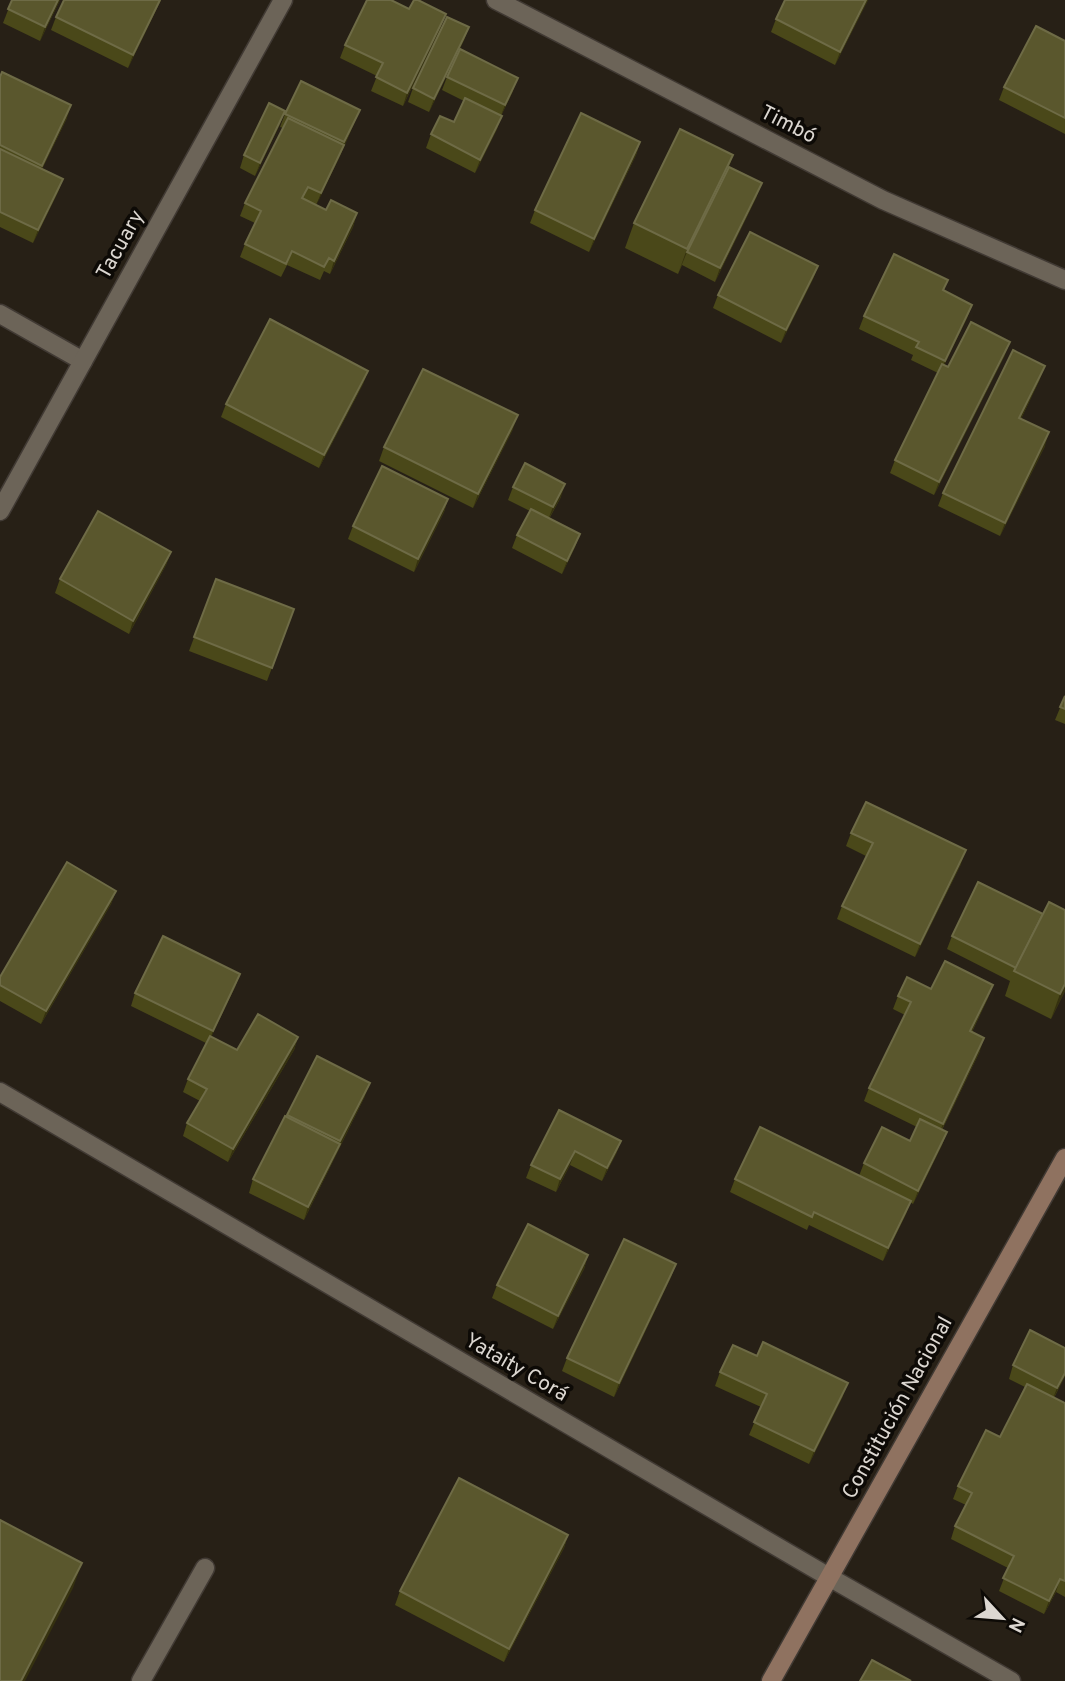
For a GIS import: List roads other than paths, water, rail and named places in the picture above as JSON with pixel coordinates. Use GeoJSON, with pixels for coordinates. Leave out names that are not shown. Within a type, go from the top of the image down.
{"type":"FeatureCollection","features":[{"type":"Feature","properties":{"kind":"street","name":"Tacuary"},"geometry":{"type":"LineString","coordinates":[[0,511],[283,0]]}},
{"type":"Feature","properties":{"kind":"street","name":"Timbó"},"geometry":{"type":"LineString","coordinates":[[496,0],[883,200],[1065,280]]}},
{"type":"Feature","properties":{"kind":"street"},"geometry":{"type":"LineString","coordinates":[[0,314],[83,360]]}},
{"type":"Feature","properties":{"kind":"street","name":"Yataity Corá"},"geometry":{"type":"LineString","coordinates":[[0,1092],[1011,1681]]}},
{"type":"Feature","properties":{"kind":"street","name":"Constitución Nacional"},"geometry":{"type":"LineString","coordinates":[[771,1681],[1065,1158]]}},
{"type":"Feature","properties":{"kind":"street"},"geometry":{"type":"LineString","coordinates":[[141,1681],[205,1568]]}}]}
